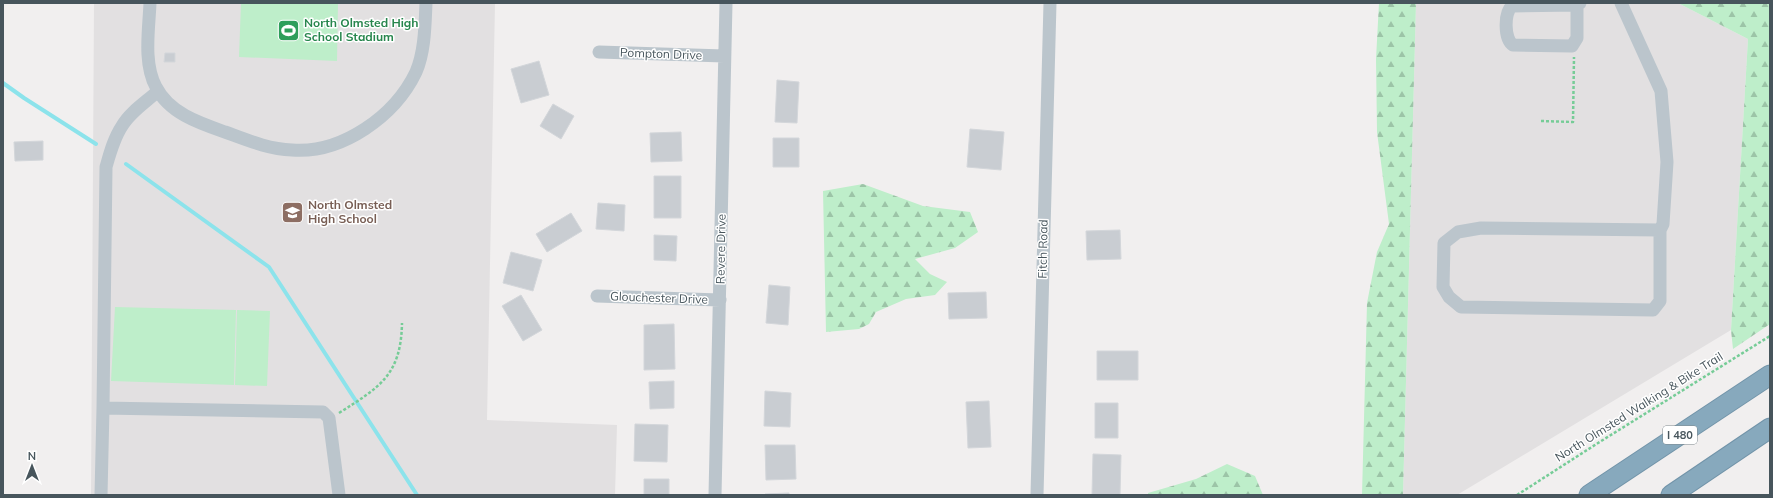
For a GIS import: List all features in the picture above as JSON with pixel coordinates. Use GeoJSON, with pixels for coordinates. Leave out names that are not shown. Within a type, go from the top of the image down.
{"type":"FeatureCollection","features":[{"type":"Feature","properties":{"kind":"highway","name":"I 480"},"geometry":{"type":"LineString","coordinates":[[1589,495],[1770,375]]}},
{"type":"Feature","properties":{"kind":"highway"},"geometry":{"type":"LineString","coordinates":[[1671,495],[1770,428]]}},
{"type":"Feature","properties":{"kind":"street"},"geometry":{"type":"LineString","coordinates":[[150,3],[151,77],[158,91],[176,111],[215,129],[265,146],[293,150],[321,148],[334,144],[361,132],[378,120],[404,91],[416,71],[420,60],[425,27],[426,3]]}},
{"type":"Feature","properties":{"kind":"street","name":"Revere Drive"},"geometry":{"type":"LineString","coordinates":[[715,495],[726,3]]}},
{"type":"Feature","properties":{"kind":"street","name":"Fitch Road"},"geometry":{"type":"LineString","coordinates":[[1037,495],[1050,3]]}},
{"type":"Feature","properties":{"kind":"street"},"geometry":{"type":"LineString","coordinates":[[1621,3],[1661,91],[1668,162],[1663,224],[1660,230],[1660,301],[1653,310],[1461,307],[1449,297],[1443,287],[1444,243],[1458,232],[1481,228],[1660,230]]}},
{"type":"Feature","properties":{"kind":"street"},"geometry":{"type":"LineString","coordinates":[[1578,4],[1577,38],[1572,46],[1513,45],[1510,43],[1507,37],[1507,13],[1512,6],[1578,4]]}},
{"type":"Feature","properties":{"kind":"street","name":"Pompton Drive"},"geometry":{"type":"LineString","coordinates":[[599,52],[724,56]]}},
{"type":"Feature","properties":{"kind":"street"},"geometry":{"type":"LineString","coordinates":[[101,495],[106,167],[111,150],[122,126],[129,117],[158,91]]}},
{"type":"Feature","properties":{"kind":"street","name":"Glouchester Drive"},"geometry":{"type":"LineString","coordinates":[[597,296],[720,300]]}},
{"type":"Feature","properties":{"kind":"street"},"geometry":{"type":"LineString","coordinates":[[103,408],[323,412],[329,418],[340,495]]}},
{"type":"Feature","properties":{"kind":"path"},"geometry":{"type":"LineString","coordinates":[[1541,121],[1573,122],[1574,56]]}},
{"type":"Feature","properties":{"kind":"path"},"geometry":{"type":"LineString","coordinates":[[336,416],[382,383],[392,371],[398,356],[402,336],[402,323]]}},
{"type":"Feature","properties":{"kind":"path","name":"North Olmsted Walking & Bike Trail"},"geometry":{"type":"LineString","coordinates":[[1518,495],[1598,442],[1770,336]]}},
{"type":"Feature","properties":{"kind":"shaded area","name":"North Olmsted High School"},"geometry":{"type":"Polygon","coordinates":[[[94,3],[495,3],[487,420],[617,425],[615,495],[91,495],[94,3]]]}},
{"type":"Feature","properties":{"kind":"shaded area"},"geometry":{"type":"Polygon","coordinates":[[[1416,3],[1678,3],[1748,39],[1731,330],[1457,495],[1403,495],[1416,3]]]}},
{"type":"Feature","properties":{"kind":"green space","name":"North Olmsted High School Stadium"},"geometry":{"type":"Polygon","coordinates":[[[241,3],[338,3],[337,61],[239,57],[241,3]]]}},
{"type":"Feature","properties":{"kind":"green space"},"geometry":{"type":"Polygon","coordinates":[[[1379,3],[1416,3],[1403,495],[1362,495],[1367,303],[1377,252],[1389,224],[1377,132],[1376,59],[1379,3]]]}},
{"type":"Feature","properties":{"kind":"green space"},"geometry":{"type":"Polygon","coordinates":[[[1678,3],[1770,3],[1770,324],[1733,349],[1731,330],[1748,39],[1678,3]]]}},
{"type":"Feature","properties":{"kind":"green space"},"geometry":{"type":"Polygon","coordinates":[[[863,184],[923,206],[970,212],[978,232],[955,248],[915,259],[930,274],[947,282],[935,295],[906,299],[876,312],[869,324],[859,329],[826,332],[823,191],[863,184]]]}},
{"type":"Feature","properties":{"kind":"green space"},"geometry":{"type":"Polygon","coordinates":[[[115,307],[236,310],[234,385],[111,381],[115,307]]]}},
{"type":"Feature","properties":{"kind":"green space"},"geometry":{"type":"Polygon","coordinates":[[[237,310],[270,311],[267,386],[235,385],[237,310]]]}},
{"type":"Feature","properties":{"kind":"green space"},"geometry":{"type":"Polygon","coordinates":[[[1227,464],[1255,476],[1263,495],[1148,495],[1148,493],[1196,479],[1227,464]]]}},
{"type":"Feature","properties":{"kind":"building"},"geometry":{"type":"Polygon","coordinates":[[[165,53],[175,53],[175,62],[164,62],[165,53]]]}},
{"type":"Feature","properties":{"kind":"building"},"geometry":{"type":"Polygon","coordinates":[[[539,61],[549,95],[521,103],[511,69],[539,61]]]}},
{"type":"Feature","properties":{"kind":"building"},"geometry":{"type":"Polygon","coordinates":[[[777,80],[799,82],[797,123],[775,122],[777,80]]]}},
{"type":"Feature","properties":{"kind":"building"},"geometry":{"type":"Polygon","coordinates":[[[553,104],[574,116],[561,139],[540,126],[553,104]]]}},
{"type":"Feature","properties":{"kind":"building"},"geometry":{"type":"Polygon","coordinates":[[[970,129],[1004,132],[1001,170],[967,167],[970,129]]]}},
{"type":"Feature","properties":{"kind":"building"},"geometry":{"type":"Polygon","coordinates":[[[681,132],[682,161],[651,162],[650,133],[681,132]]]}},
{"type":"Feature","properties":{"kind":"building"},"geometry":{"type":"Polygon","coordinates":[[[773,138],[799,138],[799,167],[773,167],[773,138]]]}},
{"type":"Feature","properties":{"kind":"building"},"geometry":{"type":"Polygon","coordinates":[[[43,141],[43,160],[15,161],[14,142],[43,141]]]}},
{"type":"Feature","properties":{"kind":"building"},"geometry":{"type":"Polygon","coordinates":[[[654,176],[681,176],[681,218],[654,218],[654,176]]]}},
{"type":"Feature","properties":{"kind":"building"},"geometry":{"type":"Polygon","coordinates":[[[598,203],[625,205],[624,231],[596,229],[598,203]]]}},
{"type":"Feature","properties":{"kind":"building"},"geometry":{"type":"Polygon","coordinates":[[[571,213],[582,231],[547,252],[536,234],[571,213]]]}},
{"type":"Feature","properties":{"kind":"building"},"geometry":{"type":"Polygon","coordinates":[[[1120,230],[1121,259],[1087,260],[1086,231],[1120,230]]]}},
{"type":"Feature","properties":{"kind":"building"},"geometry":{"type":"Polygon","coordinates":[[[654,235],[677,236],[676,261],[654,260],[654,235]]]}},
{"type":"Feature","properties":{"kind":"building"},"geometry":{"type":"Polygon","coordinates":[[[511,252],[542,260],[533,291],[503,283],[511,252]]]}},
{"type":"Feature","properties":{"kind":"building"},"geometry":{"type":"Polygon","coordinates":[[[769,285],[790,287],[788,325],[766,323],[769,285]]]}},
{"type":"Feature","properties":{"kind":"building"},"geometry":{"type":"Polygon","coordinates":[[[986,292],[987,318],[949,319],[948,293],[986,292]]]}},
{"type":"Feature","properties":{"kind":"building"},"geometry":{"type":"Polygon","coordinates":[[[521,295],[542,330],[523,341],[502,306],[521,295]]]}},
{"type":"Feature","properties":{"kind":"building"},"geometry":{"type":"Polygon","coordinates":[[[674,324],[675,369],[644,370],[644,325],[674,324]]]}},
{"type":"Feature","properties":{"kind":"building"},"geometry":{"type":"Polygon","coordinates":[[[1097,351],[1138,351],[1138,380],[1097,380],[1097,351]]]}},
{"type":"Feature","properties":{"kind":"building"},"geometry":{"type":"Polygon","coordinates":[[[674,381],[674,408],[650,409],[649,382],[674,381]]]}},
{"type":"Feature","properties":{"kind":"building"},"geometry":{"type":"Polygon","coordinates":[[[765,391],[791,393],[790,427],[764,426],[765,391]]]}},
{"type":"Feature","properties":{"kind":"building"},"geometry":{"type":"Polygon","coordinates":[[[989,401],[991,447],[968,448],[966,402],[989,401]]]}},
{"type":"Feature","properties":{"kind":"building"},"geometry":{"type":"Polygon","coordinates":[[[1095,403],[1118,403],[1118,438],[1095,438],[1095,403]]]}},
{"type":"Feature","properties":{"kind":"building"},"geometry":{"type":"Polygon","coordinates":[[[635,424],[668,425],[667,462],[634,461],[635,424]]]}},
{"type":"Feature","properties":{"kind":"building"},"geometry":{"type":"Polygon","coordinates":[[[765,445],[795,445],[796,479],[766,480],[765,445]]]}},
{"type":"Feature","properties":{"kind":"building"},"geometry":{"type":"Polygon","coordinates":[[[1093,454],[1121,455],[1120,495],[1092,495],[1093,454]]]}},
{"type":"Feature","properties":{"kind":"building"},"geometry":{"type":"Polygon","coordinates":[[[644,479],[669,479],[669,495],[644,495],[644,479]]]}},
{"type":"Feature","properties":{"kind":"building"},"geometry":{"type":"Polygon","coordinates":[[[789,493],[789,495],[765,495],[765,494],[789,493]]]}},
{"type":"Feature","properties":{"kind":"waterway"},"geometry":{"type":"LineString","coordinates":[[3,83],[96,144]]}},
{"type":"Feature","properties":{"kind":"waterway"},"geometry":{"type":"LineString","coordinates":[[126,164],[269,267],[417,495]]}},
{"type":"Feature","properties":{"kind":"place","name":"North Olmsted High School Stadium"},"geometry":{"type":"Point","coordinates":[289,30]}},
{"type":"Feature","properties":{"kind":"place","name":"North Olmsted High School"},"geometry":{"type":"Point","coordinates":[292,212]}}]}
